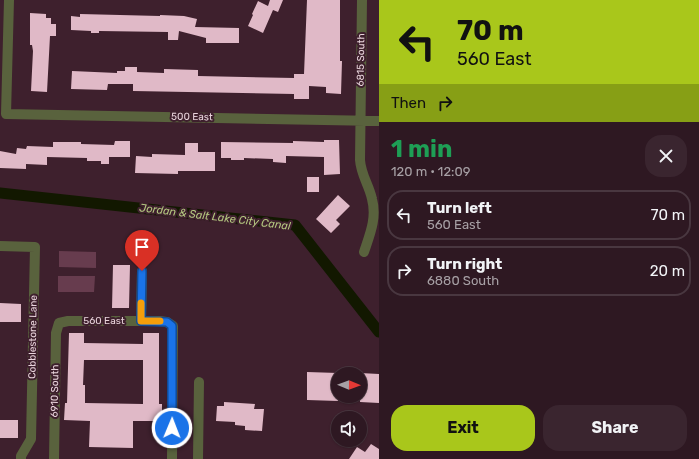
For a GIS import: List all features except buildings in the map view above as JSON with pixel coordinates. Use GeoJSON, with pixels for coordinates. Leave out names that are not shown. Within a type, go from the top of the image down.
{"type":"FeatureCollection","features":[{"type":"Feature","properties":{"kind":"street","name":"500 East"},"geometry":{"type":"LineString","coordinates":[[9,0],[6,114],[379,121]]}},
{"type":"Feature","properties":{"kind":"street","name":"6815 South"},"geometry":{"type":"LineString","coordinates":[[362,0],[360,120],[361,168],[374,208],[372,230],[364,252]]}},
{"type":"Feature","properties":{"kind":"street","name":"Cobblestone Lane"},"geometry":{"type":"LineString","coordinates":[[0,246],[35,247],[31,439],[21,459]]}},
{"type":"Feature","properties":{"kind":"street"},"geometry":{"type":"LineString","coordinates":[[141,321],[142,271]]}},
{"type":"Feature","properties":{"kind":"street","name":"560 East"},"geometry":{"type":"LineString","coordinates":[[59,323],[68,321],[141,321],[167,322],[172,326],[172,459]]}},
{"type":"Feature","properties":{"kind":"street","name":"6910 South"},"geometry":{"type":"LineString","coordinates":[[54,459],[56,333],[59,323]]}},
{"type":"Feature","properties":{"kind":"street"},"geometry":{"type":"LineString","coordinates":[[198,459],[200,382]]}},
{"type":"Feature","properties":{"kind":"shaded area"},"geometry":{"type":"Polygon","coordinates":[[[59,251],[96,252],[96,268],[59,267],[59,251]]]}},
{"type":"Feature","properties":{"kind":"shaded area"},"geometry":{"type":"Polygon","coordinates":[[[58,276],[95,276],[94,292],[58,292],[58,276]]]}},
{"type":"Feature","properties":{"kind":"waterway","name":"Jordan & Salt Lake City Canal"},"geometry":{"type":"LineString","coordinates":[[0,193],[295,225],[379,332]]}},
{"type":"Feature","properties":{"kind":"slow traffic"},"geometry":{"type":"LineString","coordinates":[[141,303],[141,321],[160,321]]}},
{"type":"Feature","properties":{"kind":"route"},"geometry":{"type":"LineString","coordinates":[[142,271],[141,321],[167,322],[172,326],[172,428]]}}]}
